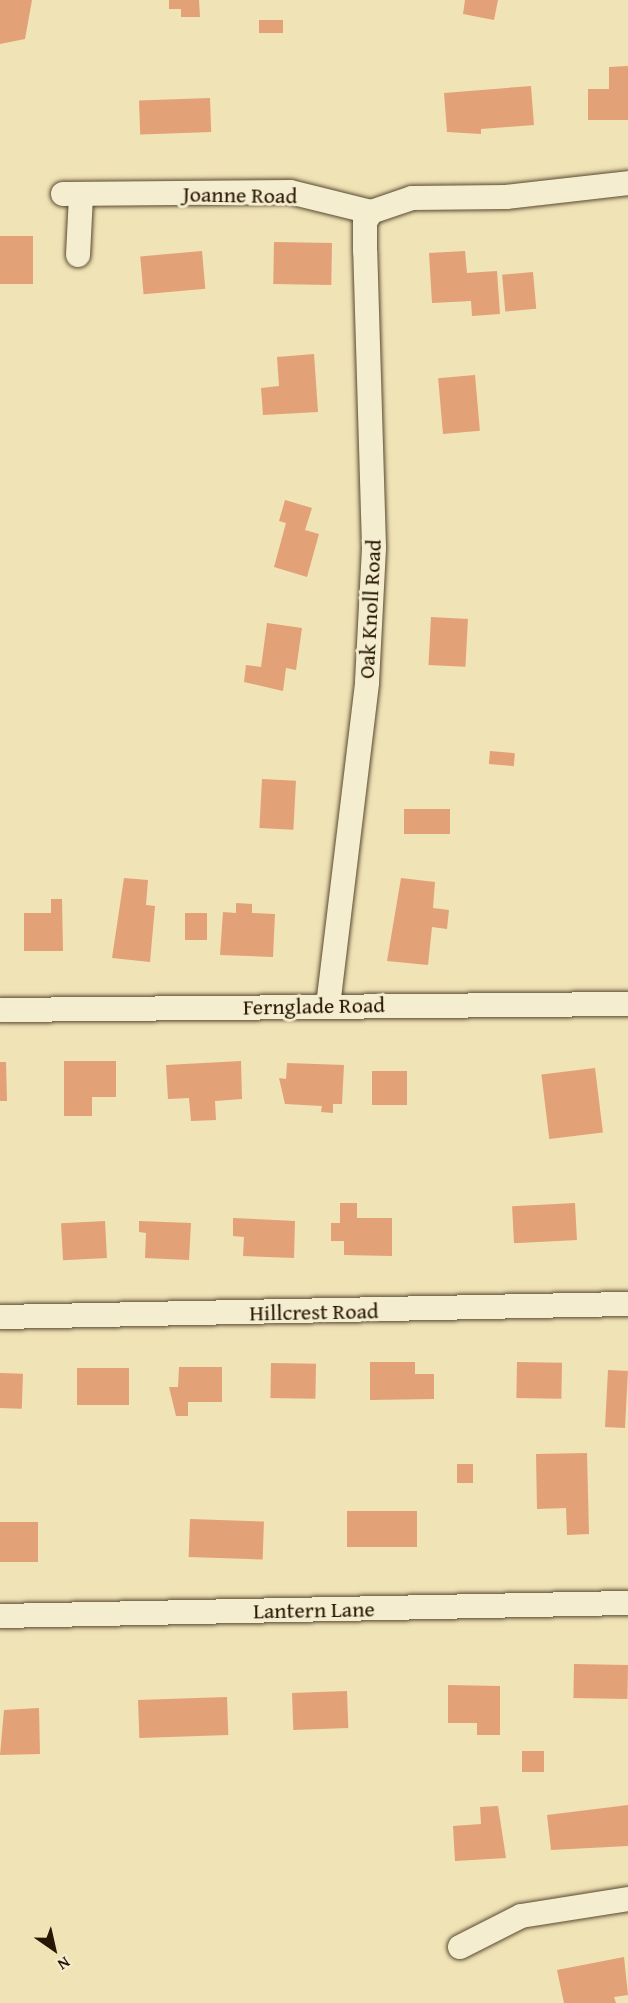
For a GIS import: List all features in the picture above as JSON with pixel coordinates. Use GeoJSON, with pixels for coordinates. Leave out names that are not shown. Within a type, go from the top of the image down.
{"type":"FeatureCollection","features":[{"type":"Feature","properties":{"kind":"street"},"geometry":{"type":"LineString","coordinates":[[371,212],[412,198],[506,197],[628,183]]}},
{"type":"Feature","properties":{"kind":"street","name":"Joanne Road"},"geometry":{"type":"LineString","coordinates":[[78,255],[72,195],[290,192],[371,212]]}},
{"type":"Feature","properties":{"kind":"street","name":"Oak Knoll Road"},"geometry":{"type":"LineString","coordinates":[[327,1006],[367,682],[374,558],[365,251],[365,222],[371,212]]}},
{"type":"Feature","properties":{"kind":"street","name":"Fernglade Road"},"geometry":{"type":"LineString","coordinates":[[0,1010],[628,1004]]}},
{"type":"Feature","properties":{"kind":"street","name":"Hillcrest Road"},"geometry":{"type":"LineString","coordinates":[[0,1317],[628,1304]]}},
{"type":"Feature","properties":{"kind":"street","name":"Lantern Lane"},"geometry":{"type":"LineString","coordinates":[[0,1616],[628,1604]]}},
{"type":"Feature","properties":{"kind":"street"},"geometry":{"type":"LineString","coordinates":[[460,1947],[539,1911],[628,1899]]}},
{"type":"Feature","properties":{"kind":"building"},"geometry":{"type":"Polygon","coordinates":[[[0,0],[32,0],[25,39],[0,44],[0,0]]]}},
{"type":"Feature","properties":{"kind":"building"},"geometry":{"type":"Polygon","coordinates":[[[169,0],[199,0],[200,17],[181,17],[181,9],[169,9],[169,0]]]}},
{"type":"Feature","properties":{"kind":"building"},"geometry":{"type":"Polygon","coordinates":[[[465,0],[498,0],[494,20],[463,14],[465,0]]]}},
{"type":"Feature","properties":{"kind":"building"},"geometry":{"type":"Polygon","coordinates":[[[259,20],[283,20],[283,33],[259,33],[259,20]]]}},
{"type":"Feature","properties":{"kind":"building"},"geometry":{"type":"Polygon","coordinates":[[[628,66],[628,120],[588,120],[588,89],[609,89],[609,67],[628,66]]]}},
{"type":"Feature","properties":{"kind":"building"},"geometry":{"type":"Polygon","coordinates":[[[531,86],[534,125],[481,129],[481,134],[447,132],[444,93],[531,86]]]}},
{"type":"Feature","properties":{"kind":"building"},"geometry":{"type":"Polygon","coordinates":[[[210,98],[211,132],[140,134],[139,100],[210,98]]]}},
{"type":"Feature","properties":{"kind":"building"},"geometry":{"type":"Polygon","coordinates":[[[0,236],[33,236],[33,284],[0,284],[0,236]]]}},
{"type":"Feature","properties":{"kind":"building"},"geometry":{"type":"Polygon","coordinates":[[[274,242],[332,243],[331,285],[273,284],[274,242]]]}},
{"type":"Feature","properties":{"kind":"building"},"geometry":{"type":"Polygon","coordinates":[[[202,251],[205,289],[144,294],[140,256],[202,251]]]}},
{"type":"Feature","properties":{"kind":"building"},"geometry":{"type":"Polygon","coordinates":[[[465,251],[467,273],[497,271],[500,314],[472,316],[471,301],[432,303],[429,253],[465,251]]]}},
{"type":"Feature","properties":{"kind":"building"},"geometry":{"type":"Polygon","coordinates":[[[533,272],[536,309],[505,312],[502,275],[533,272]]]}},
{"type":"Feature","properties":{"kind":"building"},"geometry":{"type":"Polygon","coordinates":[[[314,354],[318,412],[263,415],[261,388],[279,386],[277,357],[314,354]]]}},
{"type":"Feature","properties":{"kind":"building"},"geometry":{"type":"Polygon","coordinates":[[[475,375],[480,431],[443,434],[438,378],[475,375]]]}},
{"type":"Feature","properties":{"kind":"building"},"geometry":{"type":"Polygon","coordinates":[[[285,500],[312,508],[305,530],[319,534],[307,577],[274,567],[286,523],[279,521],[285,500]]]}},
{"type":"Feature","properties":{"kind":"building"},"geometry":{"type":"Polygon","coordinates":[[[431,617],[468,619],[465,667],[428,665],[431,617]]]}},
{"type":"Feature","properties":{"kind":"building"},"geometry":{"type":"Polygon","coordinates":[[[267,623],[302,628],[296,670],[286,668],[283,691],[244,682],[246,665],[261,667],[267,623]]]}},
{"type":"Feature","properties":{"kind":"building"},"geometry":{"type":"Polygon","coordinates":[[[490,751],[515,753],[514,766],[489,764],[490,751]]]}},
{"type":"Feature","properties":{"kind":"building"},"geometry":{"type":"Polygon","coordinates":[[[262,779],[296,781],[293,830],[259,828],[262,779]]]}},
{"type":"Feature","properties":{"kind":"building"},"geometry":{"type":"Polygon","coordinates":[[[404,809],[450,809],[450,834],[404,834],[404,809]]]}},
{"type":"Feature","properties":{"kind":"building"},"geometry":{"type":"Polygon","coordinates":[[[124,878],[148,880],[146,905],[155,906],[150,962],[112,958],[124,878]]]}},
{"type":"Feature","properties":{"kind":"building"},"geometry":{"type":"Polygon","coordinates":[[[401,878],[435,882],[433,908],[449,910],[447,929],[432,927],[428,965],[387,961],[401,878]]]}},
{"type":"Feature","properties":{"kind":"building"},"geometry":{"type":"Polygon","coordinates":[[[51,899],[62,899],[63,951],[24,951],[24,913],[51,913],[51,899]]]}},
{"type":"Feature","properties":{"kind":"building"},"geometry":{"type":"Polygon","coordinates":[[[236,903],[252,904],[252,913],[275,914],[273,957],[220,955],[223,912],[236,913],[236,903]]]}},
{"type":"Feature","properties":{"kind":"building"},"geometry":{"type":"Polygon","coordinates":[[[185,913],[207,913],[207,940],[185,940],[185,913]]]}},
{"type":"Feature","properties":{"kind":"building"},"geometry":{"type":"Polygon","coordinates":[[[64,1061],[116,1061],[116,1097],[92,1097],[92,1116],[64,1116],[64,1061]]]}},
{"type":"Feature","properties":{"kind":"building"},"geometry":{"type":"Polygon","coordinates":[[[241,1061],[242,1099],[215,1101],[216,1120],[191,1121],[189,1098],[168,1099],[166,1065],[241,1061]]]}},
{"type":"Feature","properties":{"kind":"building"},"geometry":{"type":"Polygon","coordinates":[[[0,1062],[6,1062],[7,1101],[0,1101],[0,1062]]]}},
{"type":"Feature","properties":{"kind":"building"},"geometry":{"type":"Polygon","coordinates":[[[287,1063],[344,1065],[342,1104],[333,1104],[333,1113],[321,1112],[322,1106],[285,1104],[279,1078],[286,1079],[287,1063]]]}},
{"type":"Feature","properties":{"kind":"building"},"geometry":{"type":"Polygon","coordinates":[[[595,1068],[603,1133],[549,1139],[541,1075],[595,1068]]]}},
{"type":"Feature","properties":{"kind":"building"},"geometry":{"type":"Polygon","coordinates":[[[372,1071],[407,1071],[407,1105],[372,1105],[372,1071]]]}},
{"type":"Feature","properties":{"kind":"building"},"geometry":{"type":"Polygon","coordinates":[[[340,1203],[357,1203],[357,1218],[392,1218],[392,1256],[344,1255],[344,1241],[331,1241],[331,1223],[340,1223],[340,1203]]]}},
{"type":"Feature","properties":{"kind":"building"},"geometry":{"type":"Polygon","coordinates":[[[575,1203],[577,1240],[514,1243],[512,1206],[575,1203]]]}},
{"type":"Feature","properties":{"kind":"building"},"geometry":{"type":"Polygon","coordinates":[[[233,1218],[295,1221],[294,1258],[243,1256],[244,1237],[233,1236],[233,1218]]]}},
{"type":"Feature","properties":{"kind":"building"},"geometry":{"type":"Polygon","coordinates":[[[105,1221],[107,1258],[63,1260],[61,1223],[105,1221]]]}},
{"type":"Feature","properties":{"kind":"building"},"geometry":{"type":"Polygon","coordinates":[[[139,1221],[191,1223],[189,1260],[145,1258],[146,1233],[139,1232],[139,1221]]]}},
{"type":"Feature","properties":{"kind":"building"},"geometry":{"type":"Polygon","coordinates":[[[370,1362],[415,1362],[415,1374],[434,1374],[434,1399],[370,1400],[370,1362]]]}},
{"type":"Feature","properties":{"kind":"building"},"geometry":{"type":"Polygon","coordinates":[[[517,1362],[562,1363],[561,1399],[516,1398],[517,1362]]]}},
{"type":"Feature","properties":{"kind":"building"},"geometry":{"type":"Polygon","coordinates":[[[271,1363],[316,1364],[315,1399],[270,1398],[271,1363]]]}},
{"type":"Feature","properties":{"kind":"building"},"geometry":{"type":"Polygon","coordinates":[[[179,1367],[222,1367],[222,1402],[188,1402],[188,1416],[176,1416],[169,1387],[178,1387],[179,1367]]]}},
{"type":"Feature","properties":{"kind":"building"},"geometry":{"type":"Polygon","coordinates":[[[77,1368],[129,1368],[129,1405],[77,1405],[77,1368]]]}},
{"type":"Feature","properties":{"kind":"building"},"geometry":{"type":"Polygon","coordinates":[[[608,1370],[628,1371],[625,1428],[605,1427],[608,1370]]]}},
{"type":"Feature","properties":{"kind":"building"},"geometry":{"type":"Polygon","coordinates":[[[0,1373],[23,1374],[22,1409],[0,1408],[0,1373]]]}},
{"type":"Feature","properties":{"kind":"building"},"geometry":{"type":"Polygon","coordinates":[[[587,1453],[589,1534],[567,1535],[566,1508],[537,1509],[536,1454],[587,1453]]]}},
{"type":"Feature","properties":{"kind":"building"},"geometry":{"type":"Polygon","coordinates":[[[457,1464],[473,1464],[473,1483],[457,1483],[457,1464]]]}},
{"type":"Feature","properties":{"kind":"building"},"geometry":{"type":"Polygon","coordinates":[[[347,1511],[417,1511],[417,1547],[347,1547],[347,1511]]]}},
{"type":"Feature","properties":{"kind":"building"},"geometry":{"type":"Polygon","coordinates":[[[190,1519],[264,1522],[263,1560],[189,1557],[190,1519]]]}},
{"type":"Feature","properties":{"kind":"building"},"geometry":{"type":"Polygon","coordinates":[[[0,1522],[38,1522],[38,1562],[0,1562],[0,1522]]]}},
{"type":"Feature","properties":{"kind":"building"},"geometry":{"type":"Polygon","coordinates":[[[574,1664],[628,1665],[627,1699],[573,1698],[574,1664]]]}},
{"type":"Feature","properties":{"kind":"building"},"geometry":{"type":"Polygon","coordinates":[[[448,1685],[500,1686],[500,1735],[477,1735],[477,1723],[448,1723],[448,1685]]]}},
{"type":"Feature","properties":{"kind":"building"},"geometry":{"type":"Polygon","coordinates":[[[347,1691],[348,1728],[293,1730],[292,1693],[347,1691]]]}},
{"type":"Feature","properties":{"kind":"building"},"geometry":{"type":"Polygon","coordinates":[[[227,1697],[228,1735],[139,1738],[138,1700],[227,1697]]]}},
{"type":"Feature","properties":{"kind":"building"},"geometry":{"type":"Polygon","coordinates":[[[39,1708],[40,1754],[0,1755],[4,1710],[39,1708]]]}},
{"type":"Feature","properties":{"kind":"building"},"geometry":{"type":"Polygon","coordinates":[[[522,1751],[544,1751],[544,1772],[522,1772],[522,1751]]]}},
{"type":"Feature","properties":{"kind":"building"},"geometry":{"type":"Polygon","coordinates":[[[628,1805],[628,1846],[551,1850],[547,1815],[628,1805]]]}},
{"type":"Feature","properties":{"kind":"building"},"geometry":{"type":"Polygon","coordinates":[[[498,1806],[506,1858],[455,1861],[453,1826],[481,1824],[480,1807],[498,1806]]]}},
{"type":"Feature","properties":{"kind":"building"},"geometry":{"type":"Polygon","coordinates":[[[624,1957],[628,1995],[614,1997],[616,2003],[564,2003],[557,1970],[624,1957]]]}}]}
